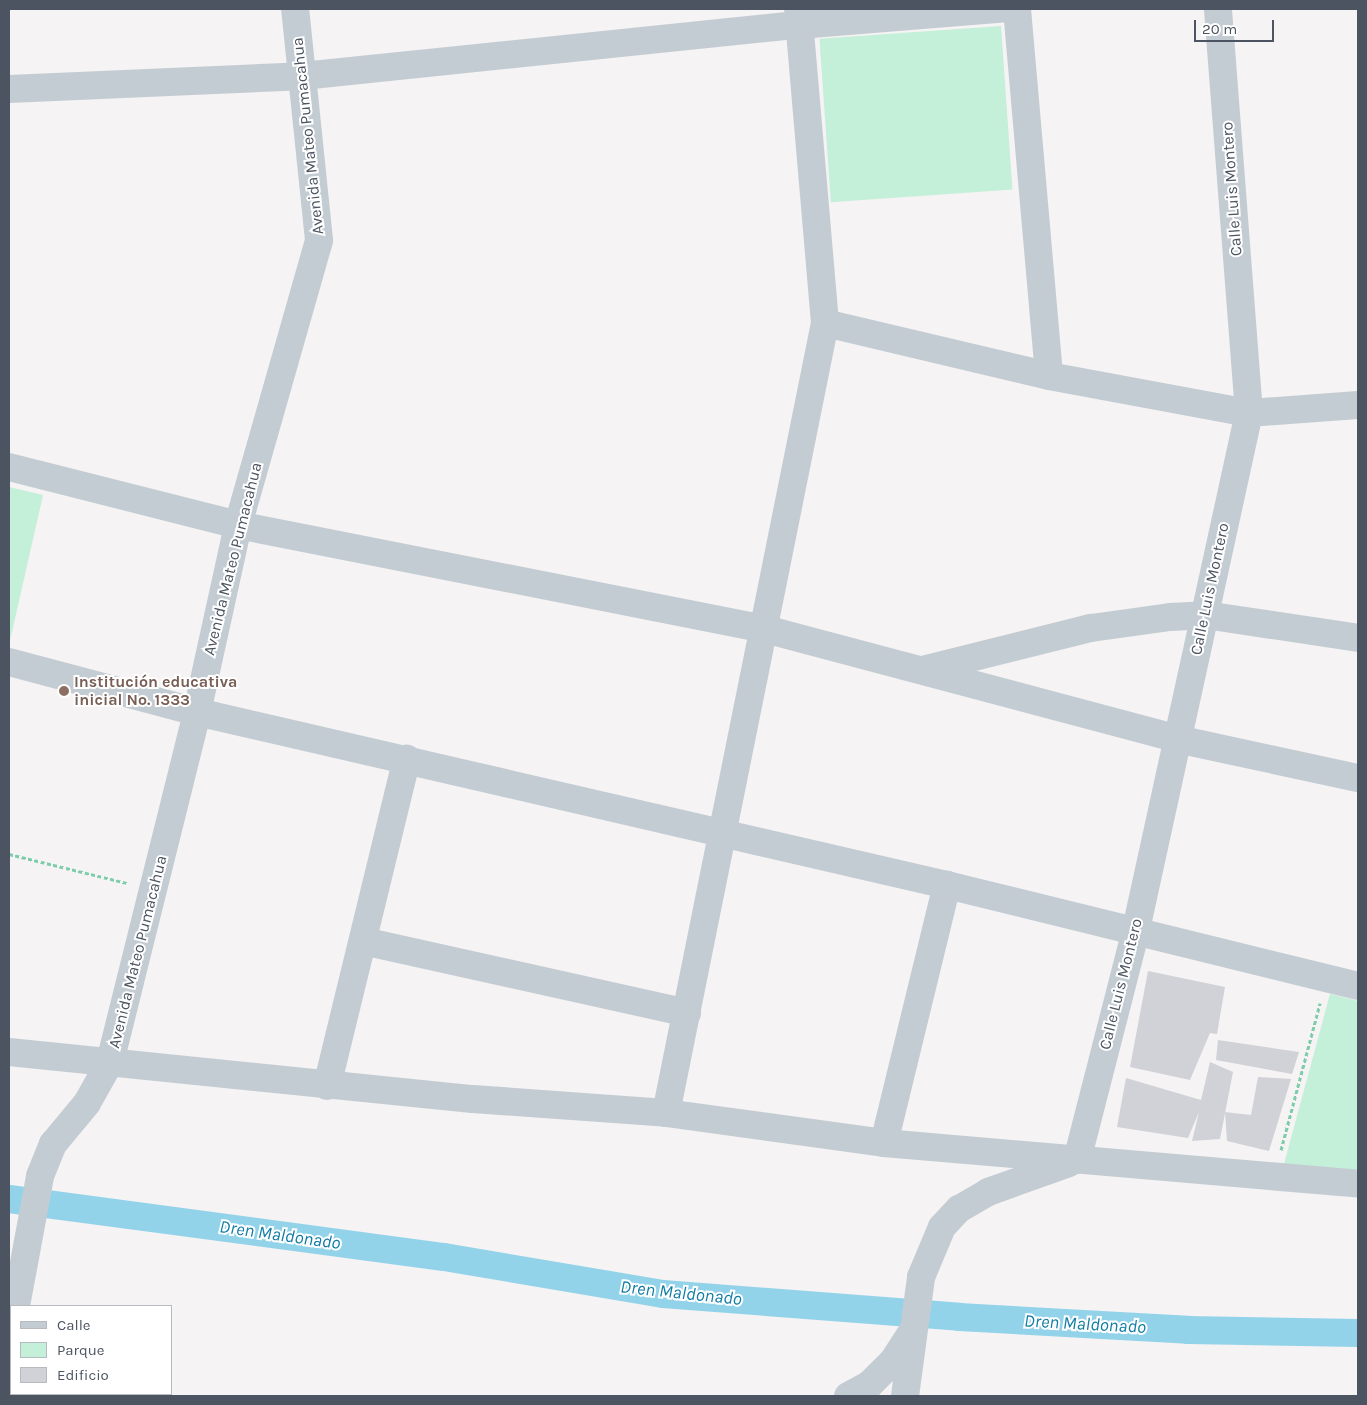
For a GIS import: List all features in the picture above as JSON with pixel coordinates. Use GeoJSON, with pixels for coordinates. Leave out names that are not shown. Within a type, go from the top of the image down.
{"type":"FeatureCollection","features":[{"type":"Feature","properties":{"kind":"street","name":"Avenida Mateo Pumacahua"},"geometry":{"type":"LineString","coordinates":[[16,1305],[40,1176],[53,1144],[87,1102],[110,1062],[197,712],[238,525],[319,240],[295,9]]}},
{"type":"Feature","properties":{"kind":"street"},"geometry":{"type":"LineString","coordinates":[[9,89],[302,76],[798,17],[999,9]]}},
{"type":"Feature","properties":{"kind":"street"},"geometry":{"type":"LineString","coordinates":[[1017,9],[1049,376]]}},
{"type":"Feature","properties":{"kind":"street","name":"Calle Luis Montero"},"geometry":{"type":"LineString","coordinates":[[1077,1160],[1135,934],[1249,414],[1218,9]]}},
{"type":"Feature","properties":{"kind":"street"},"geometry":{"type":"LineString","coordinates":[[666,1113],[724,833],[825,323],[798,17]]}},
{"type":"Feature","properties":{"kind":"street"},"geometry":{"type":"LineString","coordinates":[[825,323],[1049,376],[1249,414],[1358,405]]}},
{"type":"Feature","properties":{"kind":"street"},"geometry":{"type":"LineString","coordinates":[[9,467],[238,525],[765,629],[1177,739],[1358,778]]}},
{"type":"Feature","properties":{"kind":"street"},"geometry":{"type":"LineString","coordinates":[[920,670],[1091,628],[1205,615],[1358,638]]}},
{"type":"Feature","properties":{"kind":"street"},"geometry":{"type":"LineString","coordinates":[[9,662],[197,712],[947,884],[1135,934],[1358,986]]}},
{"type":"Feature","properties":{"kind":"street"},"geometry":{"type":"LineString","coordinates":[[327,1086],[407,759]]}},
{"type":"Feature","properties":{"kind":"street"},"geometry":{"type":"LineString","coordinates":[[884,1143],[947,884]]}},
{"type":"Feature","properties":{"kind":"street"},"geometry":{"type":"LineString","coordinates":[[363,941],[687,1013]]}},
{"type":"Feature","properties":{"kind":"street"},"geometry":{"type":"LineString","coordinates":[[9,1052],[327,1086],[666,1113],[884,1143],[1358,1184]]}},
{"type":"Feature","properties":{"kind":"street"},"geometry":{"type":"LineString","coordinates":[[905,1396],[921,1277],[942,1227],[954,1215],[988,1192],[1077,1160]]}},
{"type":"Feature","properties":{"kind":"street"},"geometry":{"type":"LineString","coordinates":[[848,1396],[869,1385],[893,1361],[914,1328]]}},
{"type":"Feature","properties":{"kind":"path"},"geometry":{"type":"LineString","coordinates":[[9,854],[154,890]]}},
{"type":"Feature","properties":{"kind":"path"},"geometry":{"type":"LineString","coordinates":[[1274,1177],[1326,979]]}},
{"type":"Feature","properties":{"kind":"green space"},"geometry":{"type":"Polygon","coordinates":[[[1001,26],[1012,190],[831,202],[819,39],[1001,26]]]}},
{"type":"Feature","properties":{"kind":"green space"},"geometry":{"type":"Polygon","coordinates":[[[9,487],[43,495],[9,645],[9,487]]]}},
{"type":"Feature","properties":{"kind":"green space"},"geometry":{"type":"Polygon","coordinates":[[[1330,994],[1358,1001],[1358,1171],[1284,1164],[1330,994]]]}},
{"type":"Feature","properties":{"kind":"building"},"geometry":{"type":"Polygon","coordinates":[[[1148,971],[1225,987],[1217,1034],[1210,1033],[1190,1080],[1130,1067],[1148,971]]]}},
{"type":"Feature","properties":{"kind":"building"},"geometry":{"type":"Polygon","coordinates":[[[1218,1040],[1299,1052],[1292,1074],[1216,1060],[1218,1040]]]}},
{"type":"Feature","properties":{"kind":"building"},"geometry":{"type":"Polygon","coordinates":[[[1210,1062],[1233,1072],[1220,1139],[1192,1141],[1199,1112],[1188,1138],[1117,1127],[1126,1078],[1201,1100],[1210,1062]]]}},
{"type":"Feature","properties":{"kind":"building"},"geometry":{"type":"Polygon","coordinates":[[[1258,1077],[1291,1079],[1269,1151],[1227,1141],[1225,1112],[1251,1115],[1258,1077]]]}},
{"type":"Feature","properties":{"kind":"waterway","name":"Dren Maldonado"},"geometry":{"type":"LineString","coordinates":[[9,1199],[444,1257],[663,1294],[959,1317],[1188,1330],[1358,1333]]}},
{"type":"Feature","properties":{"kind":"place","name":"Institución educativa inicial No. 1333"},"geometry":{"type":"Point","coordinates":[64,691]}}]}
